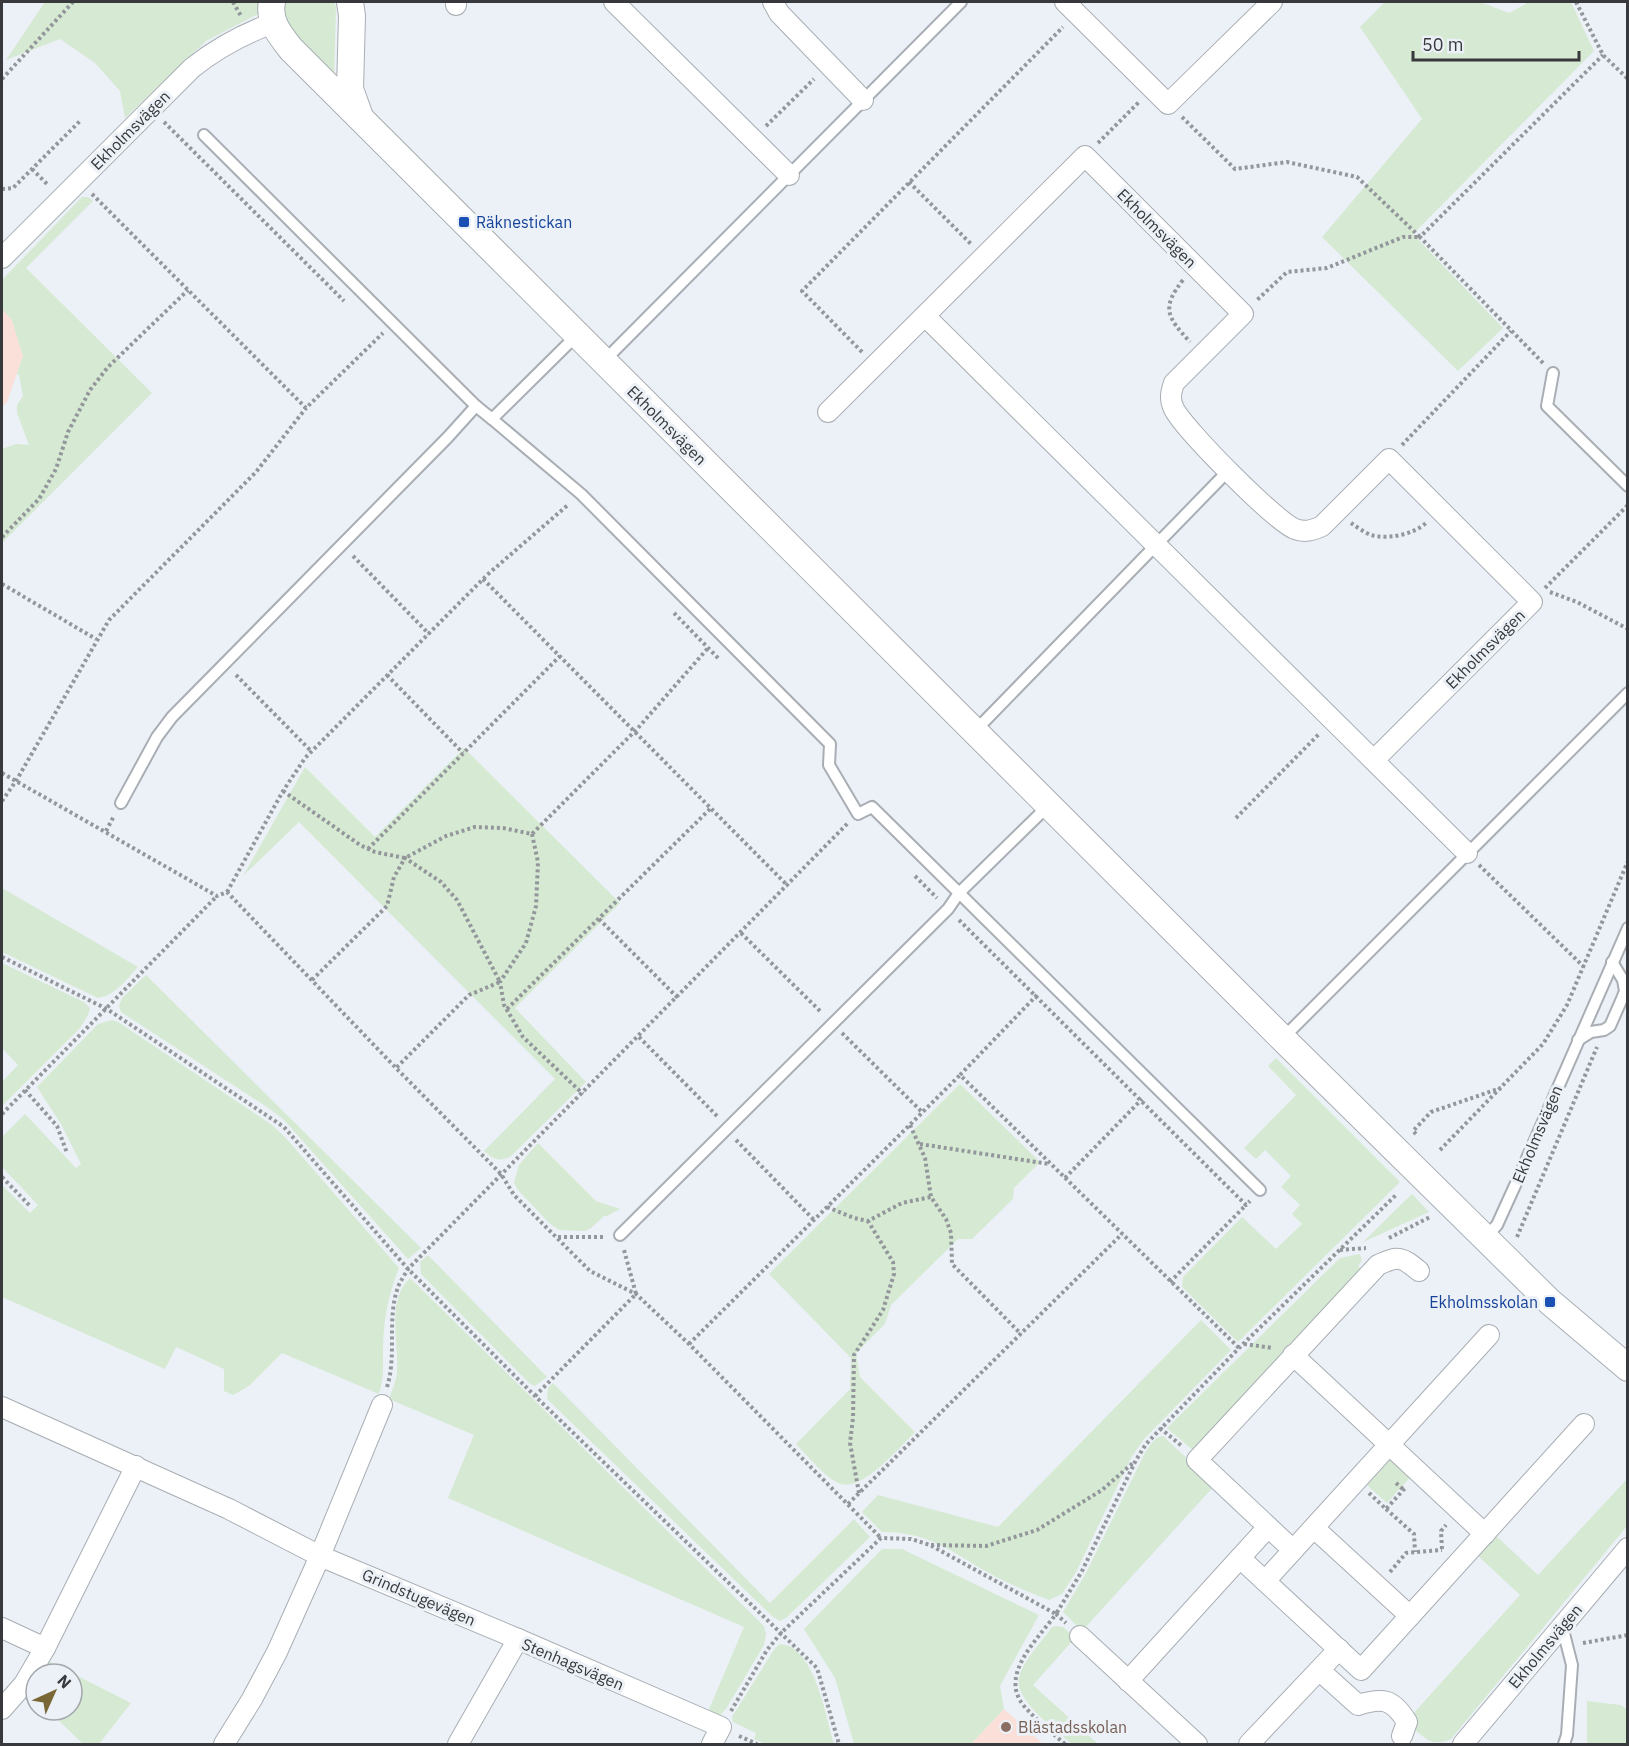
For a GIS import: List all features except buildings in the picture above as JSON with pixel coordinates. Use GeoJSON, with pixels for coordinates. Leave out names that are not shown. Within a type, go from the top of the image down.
{"type":"FeatureCollection","features":[{"type":"Feature","properties":{"kind":"street","name":"Ekholmsvägen"},"geometry":{"type":"LineString","coordinates":[[350,2],[352,16],[350,89],[360,117]]}},
{"type":"Feature","properties":{"kind":"street"},"geometry":{"type":"LineString","coordinates":[[614,2],[789,175]]}},
{"type":"Feature","properties":{"kind":"street"},"geometry":{"type":"LineString","coordinates":[[773,2],[779,13],[863,100]]}},
{"type":"Feature","properties":{"kind":"street"},"geometry":{"type":"LineString","coordinates":[[1071,8],[1168,104],[1272,2]]}},
{"type":"Feature","properties":{"kind":"street","name":"Ekholmsvägen"},"geometry":{"type":"LineString","coordinates":[[2,258],[192,69],[207,56],[250,31],[270,9],[291,49],[1282,1038],[1550,1302],[1628,1368]]}},
{"type":"Feature","properties":{"kind":"street","name":"Ekholmsvägen"},"geometry":{"type":"LineString","coordinates":[[1085,156],[1243,314]]}},
{"type":"Feature","properties":{"kind":"street"},"geometry":{"type":"LineString","coordinates":[[828,412],[1085,156]]}},
{"type":"Feature","properties":{"kind":"street"},"geometry":{"type":"LineString","coordinates":[[1243,314],[1174,383],[1170,395],[1173,408],[1183,423],[1229,470],[1285,524],[1298,531],[1311,531],[1322,526],[1389,459]]}},
{"type":"Feature","properties":{"kind":"street"},"geometry":{"type":"LineString","coordinates":[[925,316],[1467,853]]}},
{"type":"Feature","properties":{"kind":"street","name":"Ekholmsvägen"},"geometry":{"type":"LineString","coordinates":[[1374,760],[1532,602],[1389,459]]}},
{"type":"Feature","properties":{"kind":"street"},"geometry":{"type":"LineString","coordinates":[[1293,1550],[1197,1460],[1378,1264],[1393,1257],[1404,1258],[1419,1270]]}},
{"type":"Feature","properties":{"kind":"street"},"geometry":{"type":"LineString","coordinates":[[1265,1581],[1489,1335]]}},
{"type":"Feature","properties":{"kind":"street"},"geometry":{"type":"LineString","coordinates":[[1293,1355],[1485,1534]]}},
{"type":"Feature","properties":{"kind":"street"},"geometry":{"type":"LineString","coordinates":[[224,1744],[277,1652],[320,1556],[382,1405]]}},
{"type":"Feature","properties":{"kind":"street","name":"Grindstugevägen"},"geometry":{"type":"LineString","coordinates":[[2,1407],[229,1509],[320,1556],[518,1639]]}},
{"type":"Feature","properties":{"kind":"street"},"geometry":{"type":"LineString","coordinates":[[1240,1558],[1361,1670],[1584,1424]]}},
{"type":"Feature","properties":{"kind":"street"},"geometry":{"type":"LineString","coordinates":[[2,1709],[24,1684],[45,1648],[136,1466]]}},
{"type":"Feature","properties":{"kind":"street"},"geometry":{"type":"LineString","coordinates":[[1128,1681],[1268,1527]]}},
{"type":"Feature","properties":{"kind":"street"},"geometry":{"type":"LineString","coordinates":[[1314,1528],[1410,1616]]}},
{"type":"Feature","properties":{"kind":"street","name":"Ekholmsvägen"},"geometry":{"type":"LineString","coordinates":[[1463,1744],[1628,1548]]}},
{"type":"Feature","properties":{"kind":"street"},"geometry":{"type":"LineString","coordinates":[[2,1628],[45,1648]]}},
{"type":"Feature","properties":{"kind":"street"},"geometry":{"type":"LineString","coordinates":[[1080,1636],[1197,1744]]}},
{"type":"Feature","properties":{"kind":"street","name":"Stenhagsvägen"},"geometry":{"type":"LineString","coordinates":[[458,1744],[518,1639],[722,1727]]}},
{"type":"Feature","properties":{"kind":"street"},"geometry":{"type":"LineString","coordinates":[[1249,1744],[1339,1649]]}},
{"type":"Feature","properties":{"kind":"street"},"geometry":{"type":"LineString","coordinates":[[1318,1670],[1358,1705],[1374,1700],[1390,1702],[1401,1711],[1407,1722],[1406,1740]]}},
{"type":"Feature","properties":{"kind":"street"},"geometry":{"type":"LineString","coordinates":[[712,1744],[722,1727]]}},
{"type":"Feature","properties":{"kind":"lane"},"geometry":{"type":"LineString","coordinates":[[604,362],[960,2]]}},
{"type":"Feature","properties":{"kind":"lane"},"geometry":{"type":"LineString","coordinates":[[204,135],[476,406],[580,495],[830,744],[829,765],[858,814],[872,807],[1260,1190]]}},
{"type":"Feature","properties":{"kind":"lane"},"geometry":{"type":"LineString","coordinates":[[492,419],[577,335]]}},
{"type":"Feature","properties":{"kind":"lane"},"geometry":{"type":"LineString","coordinates":[[1553,373],[1547,405],[1628,486]]}},
{"type":"Feature","properties":{"kind":"lane"},"geometry":{"type":"LineString","coordinates":[[122,803],[157,737],[172,717],[476,406]]}},
{"type":"Feature","properties":{"kind":"lane"},"geometry":{"type":"LineString","coordinates":[[975,731],[1229,470]]}},
{"type":"Feature","properties":{"kind":"lane"},"geometry":{"type":"LineString","coordinates":[[1282,1038],[1628,693]]}},
{"type":"Feature","properties":{"kind":"lane"},"geometry":{"type":"LineString","coordinates":[[620,1235],[948,909],[959,893],[1049,805]]}},
{"type":"Feature","properties":{"kind":"lane","name":"Ekholmsvägen"},"geometry":{"type":"LineString","coordinates":[[1485,1238],[1497,1225],[1517,1182],[1628,928]]}},
{"type":"Feature","properties":{"kind":"lane"},"geometry":{"type":"LineString","coordinates":[[1578,1040],[1591,1032],[1604,1030],[1610,1026],[1621,1001],[1625,991],[1623,980],[1612,962]]}},
{"type":"Feature","properties":{"kind":"lane"},"geometry":{"type":"LineString","coordinates":[[1562,1626],[1572,1665],[1567,1735],[1564,1744]]}},
{"type":"Feature","properties":{"kind":"path"},"geometry":{"type":"LineString","coordinates":[[2,79],[73,2]]}},
{"type":"Feature","properties":{"kind":"path"},"geometry":{"type":"LineString","coordinates":[[1576,2],[1604,55],[1628,79]]}},
{"type":"Feature","properties":{"kind":"path"},"geometry":{"type":"LineString","coordinates":[[875,365],[802,291],[909,182],[1071,8]]}},
{"type":"Feature","properties":{"kind":"path"},"geometry":{"type":"LineString","coordinates":[[1243,314],[1287,272],[1327,268],[1403,237],[1420,237],[1604,55]]}},
{"type":"Feature","properties":{"kind":"path"},"geometry":{"type":"LineString","coordinates":[[752,139],[828,64]]}},
{"type":"Feature","properties":{"kind":"path"},"geometry":{"type":"LineString","coordinates":[[1085,156],[1153,89]]}},
{"type":"Feature","properties":{"kind":"path"},"geometry":{"type":"LineString","coordinates":[[1168,104],[1235,170],[1287,162],[1357,177],[1420,237],[1553,373]]}},
{"type":"Feature","properties":{"kind":"path"},"geometry":{"type":"LineString","coordinates":[[2,189],[12,188],[80,121]]}},
{"type":"Feature","properties":{"kind":"path"},"geometry":{"type":"LineString","coordinates":[[79,181],[306,408]]}},
{"type":"Feature","properties":{"kind":"path"},"geometry":{"type":"LineString","coordinates":[[909,182],[984,257]]}},
{"type":"Feature","properties":{"kind":"path"},"geometry":{"type":"LineString","coordinates":[[1196,266],[1172,294],[1168,310],[1174,324],[1202,355]]}},
{"type":"Feature","properties":{"kind":"path"},"geometry":{"type":"LineString","coordinates":[[2,537],[39,499],[56,469],[68,432],[90,390],[108,367],[188,290]]}},
{"type":"Feature","properties":{"kind":"path"},"geometry":{"type":"LineString","coordinates":[[2,801],[16,781],[109,620],[256,472],[306,408],[393,324]]}},
{"type":"Feature","properties":{"kind":"path"},"geometry":{"type":"LineString","coordinates":[[1389,459],[1511,331]]}},
{"type":"Feature","properties":{"kind":"path"},"geometry":{"type":"LineString","coordinates":[[2,1114],[217,896],[227,892],[283,791],[311,751],[483,579],[580,495]]}},
{"type":"Feature","properties":{"kind":"path"},"geometry":{"type":"LineString","coordinates":[[1628,505],[1543,590],[1577,602],[1628,629]]}},
{"type":"Feature","properties":{"kind":"path"},"geometry":{"type":"LineString","coordinates":[[1339,510],[1349,522],[1371,535],[1396,536],[1420,528],[1440,510]]}},
{"type":"Feature","properties":{"kind":"path"},"geometry":{"type":"LineString","coordinates":[[342,545],[429,634]]}},
{"type":"Feature","properties":{"kind":"path"},"geometry":{"type":"LineString","coordinates":[[483,579],[788,886]]}},
{"type":"Feature","properties":{"kind":"path"},"geometry":{"type":"LineString","coordinates":[[2,584],[96,639]]}},
{"type":"Feature","properties":{"kind":"path"},"geometry":{"type":"LineString","coordinates":[[532,834],[634,731],[721,634]]}},
{"type":"Feature","properties":{"kind":"path"},"geometry":{"type":"LineString","coordinates":[[368,849],[560,656]]}},
{"type":"Feature","properties":{"kind":"path"},"geometry":{"type":"LineString","coordinates":[[224,663],[311,751]]}},
{"type":"Feature","properties":{"kind":"path"},"geometry":{"type":"LineString","coordinates":[[387,675],[463,753]]}},
{"type":"Feature","properties":{"kind":"path"},"geometry":{"type":"LineString","coordinates":[[1236,818],[1334,720]]}},
{"type":"Feature","properties":{"kind":"path"},"geometry":{"type":"LineString","coordinates":[[2,773],[217,896]]}},
{"type":"Feature","properties":{"kind":"path"},"geometry":{"type":"LineString","coordinates":[[283,791],[368,849],[405,858],[441,882],[458,900],[500,982],[504,1005],[523,1037],[583,1094]]}},
{"type":"Feature","properties":{"kind":"path"},"geometry":{"type":"LineString","coordinates":[[507,1009],[711,808]]}},
{"type":"Feature","properties":{"kind":"path"},"geometry":{"type":"LineString","coordinates":[[382,1405],[393,1371],[392,1315],[397,1288],[408,1269],[858,814]]}},
{"type":"Feature","properties":{"kind":"path"},"geometry":{"type":"LineString","coordinates":[[312,980],[387,906],[394,877],[405,858],[446,836],[475,827],[503,828],[532,834]]}},
{"type":"Feature","properties":{"kind":"path"},"geometry":{"type":"LineString","coordinates":[[396,1068],[469,995],[500,982],[526,943],[536,906],[538,862],[532,834]]}},
{"type":"Feature","properties":{"kind":"path"},"geometry":{"type":"LineString","coordinates":[[1467,853],[1584,967]]}},
{"type":"Feature","properties":{"kind":"path"},"geometry":{"type":"LineString","coordinates":[[1440,1150],[1543,1044],[1568,1005],[1628,861]]}},
{"type":"Feature","properties":{"kind":"path"},"geometry":{"type":"LineString","coordinates":[[908,868],[1246,1205]]}},
{"type":"Feature","properties":{"kind":"path"},"geometry":{"type":"LineString","coordinates":[[227,892],[501,1174],[514,1195],[590,1271],[636,1294],[689,1344],[881,1538],[911,1539],[930,1545],[1056,1614]]}},
{"type":"Feature","properties":{"kind":"path"},"geometry":{"type":"LineString","coordinates":[[599,919],[678,998]]}},
{"type":"Feature","properties":{"kind":"path"},"geometry":{"type":"LineString","coordinates":[[2,957],[106,1009],[284,1127],[408,1269],[535,1396],[817,1668],[839,1744]]}},
{"type":"Feature","properties":{"kind":"path"},"geometry":{"type":"LineString","coordinates":[[689,1344],[960,1075],[1037,996],[1047,979]]}},
{"type":"Feature","properties":{"kind":"path"},"geometry":{"type":"LineString","coordinates":[[1515,1243],[1599,1043]]}},
{"type":"Feature","properties":{"kind":"path"},"geometry":{"type":"LineString","coordinates":[[960,1075],[1239,1348]]}},
{"type":"Feature","properties":{"kind":"path"},"geometry":{"type":"LineString","coordinates":[[26,1090],[57,1126],[67,1153]]}},
{"type":"Feature","properties":{"kind":"path"},"geometry":{"type":"LineString","coordinates":[[1065,1178],[1142,1100]]}},
{"type":"Feature","properties":{"kind":"path"},"geometry":{"type":"LineString","coordinates":[[910,1125],[925,1158],[931,1197],[946,1219],[951,1233],[951,1264],[1021,1334]]}},
{"type":"Feature","properties":{"kind":"path"},"geometry":{"type":"LineString","coordinates":[[920,1144],[1051,1164]]}},
{"type":"Feature","properties":{"kind":"path"},"geometry":{"type":"LineString","coordinates":[[2,1178],[30,1206]]}},
{"type":"Feature","properties":{"kind":"path"},"geometry":{"type":"LineString","coordinates":[[1170,1282],[1260,1190]]}},
{"type":"Feature","properties":{"kind":"path"},"geometry":{"type":"LineString","coordinates":[[1065,1744],[1024,1706],[1017,1696],[1014,1685],[1016,1675],[1023,1660],[1056,1614],[1082,1571],[1136,1460],[1160,1428],[1397,1194]]}},
{"type":"Feature","properties":{"kind":"path"},"geometry":{"type":"LineString","coordinates":[[827,1207],[868,1221],[902,1203],[931,1197]]}},
{"type":"Feature","properties":{"kind":"path"},"geometry":{"type":"LineString","coordinates":[[1389,1238],[1439,1213]]}},
{"type":"Feature","properties":{"kind":"path"},"geometry":{"type":"LineString","coordinates":[[860,1494],[850,1443],[853,1418],[854,1355],[883,1310],[894,1274],[893,1262],[868,1221]]}},
{"type":"Feature","properties":{"kind":"path"},"geometry":{"type":"LineString","coordinates":[[848,1504],[1122,1234]]}},
{"type":"Feature","properties":{"kind":"path"},"geometry":{"type":"LineString","coordinates":[[556,1237],[586,1238],[620,1235],[636,1294]]}},
{"type":"Feature","properties":{"kind":"path"},"geometry":{"type":"LineString","coordinates":[[1340,1250],[1368,1248]]}},
{"type":"Feature","properties":{"kind":"path"},"geometry":{"type":"LineString","coordinates":[[535,1396],[636,1294]]}},
{"type":"Feature","properties":{"kind":"path"},"geometry":{"type":"LineString","coordinates":[[1244,1344],[1288,1350],[1293,1355]]}},
{"type":"Feature","properties":{"kind":"path"},"geometry":{"type":"LineString","coordinates":[[1160,1428],[1197,1460]]}},
{"type":"Feature","properties":{"kind":"path"},"geometry":{"type":"LineString","coordinates":[[930,1545],[986,1546],[1037,1530],[1102,1490],[1136,1460]]}},
{"type":"Feature","properties":{"kind":"path"},"geometry":{"type":"LineString","coordinates":[[1386,1509],[1419,1473]]}},
{"type":"Feature","properties":{"kind":"path"},"geometry":{"type":"LineString","coordinates":[[1356,1481],[1414,1534],[1415,1552]]}},
{"type":"Feature","properties":{"kind":"path"},"geometry":{"type":"LineString","coordinates":[[1396,1483],[1404,1490]]}},
{"type":"Feature","properties":{"kind":"path"},"geometry":{"type":"LineString","coordinates":[[757,1744],[722,1727],[766,1650],[881,1538]]}},
{"type":"Feature","properties":{"kind":"path"},"geometry":{"type":"LineString","coordinates":[[1377,1586],[1406,1553],[1442,1550],[1458,1564]]}},
{"type":"Feature","properties":{"kind":"path"},"geometry":{"type":"LineString","coordinates":[[1567,1646],[1628,1635]]}},
{"type":"Feature","properties":{"kind":"path"},"geometry":{"type":"LineString","coordinates":[[1056,1744],[1060,1740]]}},
{"type":"Feature","properties":{"kind":"shaded area"},"geometry":{"type":"Polygon","coordinates":[[[2,309],[12,320],[23,356],[7,402],[2,407],[2,309]]]}},
{"type":"Feature","properties":{"kind":"shaded area","name":"Blästadsskolan"},"geometry":{"type":"Polygon","coordinates":[[[1004,1709],[1043,1744],[971,1744],[1004,1709]]]}},
{"type":"Feature","properties":{"kind":"green space"},"geometry":{"type":"Polygon","coordinates":[[[45,2],[263,2],[260,13],[206,41],[125,118],[120,91],[95,63],[60,39],[6,60],[45,2]]]}},
{"type":"Feature","properties":{"kind":"green space"},"geometry":{"type":"Polygon","coordinates":[[[282,2],[334,2],[336,7],[334,81],[282,21],[282,2]]]}},
{"type":"Feature","properties":{"kind":"green space"},"geometry":{"type":"Polygon","coordinates":[[[1385,2],[1480,2],[1509,13],[1529,2],[1571,2],[1594,51],[1413,234],[1503,328],[1458,371],[1322,237],[1422,119],[1360,27],[1385,2]]]}},
{"type":"Feature","properties":{"kind":"green space"},"geometry":{"type":"Polygon","coordinates":[[[82,197],[88,197],[93,201],[26,268],[152,393],[2,543],[2,449],[16,444],[29,445],[17,413],[17,405],[23,396],[17,374],[23,356],[12,320],[2,309],[2,280],[82,197]]]}},
{"type":"Feature","properties":{"kind":"green space"},"geometry":{"type":"Polygon","coordinates":[[[464,748],[620,903],[515,1008],[586,1082],[510,1157],[502,1159],[493,1158],[484,1151],[555,1079],[299,822],[243,876],[305,767],[375,837],[464,748]]]}},
{"type":"Feature","properties":{"kind":"green space"},"geometry":{"type":"Polygon","coordinates":[[[2,888],[138,967],[110,994],[98,998],[2,952],[2,888]]]}},
{"type":"Feature","properties":{"kind":"green space"},"geometry":{"type":"Polygon","coordinates":[[[2,963],[84,1002],[90,1008],[80,1028],[2,1106],[2,1082],[18,1065],[2,1048],[2,963]]]}},
{"type":"Feature","properties":{"kind":"green space"},"geometry":{"type":"Polygon","coordinates":[[[146,975],[421,1248],[408,1259],[284,1120],[121,1012],[119,1006],[122,998],[146,975]]]}},
{"type":"Feature","properties":{"kind":"green space"},"geometry":{"type":"Polygon","coordinates":[[[112,1020],[272,1125],[399,1268],[385,1320],[383,1373],[379,1394],[282,1353],[249,1386],[233,1395],[224,1391],[224,1369],[176,1347],[165,1369],[2,1297],[2,1185],[30,1213],[38,1205],[2,1167],[2,1137],[25,1114],[76,1168],[81,1164],[61,1124],[37,1087],[98,1024],[112,1020]]]}},
{"type":"Feature","properties":{"kind":"green space"},"geometry":{"type":"Polygon","coordinates":[[[1276,1058],[1400,1182],[1238,1342],[1182,1287],[1183,1277],[1242,1217],[1276,1249],[1302,1224],[1292,1214],[1300,1205],[1281,1187],[1291,1176],[1265,1150],[1256,1159],[1244,1148],[1296,1095],[1268,1066],[1276,1058]]]}},
{"type":"Feature","properties":{"kind":"green space"},"geometry":{"type":"Polygon","coordinates":[[[960,1084],[1040,1162],[1014,1188],[1013,1199],[972,1239],[958,1239],[891,1305],[885,1324],[856,1353],[860,1377],[915,1432],[870,1475],[860,1481],[841,1484],[835,1482],[796,1444],[850,1389],[851,1358],[769,1274],[960,1084]]]}},
{"type":"Feature","properties":{"kind":"green space"},"geometry":{"type":"Polygon","coordinates":[[[538,1143],[596,1201],[620,1209],[604,1216],[585,1231],[559,1230],[549,1223],[514,1183],[519,1165],[538,1143]]]}},
{"type":"Feature","properties":{"kind":"green space"},"geometry":{"type":"Polygon","coordinates":[[[1412,1194],[1429,1212],[1363,1242],[1412,1194]]]}},
{"type":"Feature","properties":{"kind":"green space"},"geometry":{"type":"Polygon","coordinates":[[[1360,1254],[1362,1260],[1358,1266],[1363,1271],[1195,1452],[1167,1428],[1340,1258],[1360,1254]]]}},
{"type":"Feature","properties":{"kind":"green space"},"geometry":{"type":"Polygon","coordinates":[[[428,1255],[547,1377],[535,1386],[530,1384],[421,1274],[420,1262],[428,1255]]]}},
{"type":"Feature","properties":{"kind":"green space"},"geometry":{"type":"Polygon","coordinates":[[[410,1278],[764,1626],[766,1634],[764,1645],[726,1709],[719,1716],[707,1714],[744,1627],[448,1498],[474,1435],[389,1399],[397,1374],[395,1322],[398,1298],[410,1278]]]}},
{"type":"Feature","properties":{"kind":"green space"},"geometry":{"type":"Polygon","coordinates":[[[1201,1320],[1231,1350],[1143,1440],[1131,1458],[1076,1572],[1062,1594],[1049,1600],[1004,1581],[939,1544],[913,1535],[882,1532],[862,1512],[878,1495],[998,1527],[1201,1320]]]}},
{"type":"Feature","properties":{"kind":"green space"},"geometry":{"type":"Polygon","coordinates":[[[553,1383],[770,1603],[854,1519],[870,1537],[786,1618],[780,1621],[772,1616],[547,1399],[548,1388],[553,1383]]]}},
{"type":"Feature","properties":{"kind":"green space"},"geometry":{"type":"Polygon","coordinates":[[[1163,1436],[1215,1485],[1082,1631],[1063,1612],[1085,1575],[1145,1453],[1155,1440],[1163,1436]]]}},
{"type":"Feature","properties":{"kind":"green space"},"geometry":{"type":"Polygon","coordinates":[[[1394,1456],[1413,1474],[1387,1503],[1367,1485],[1394,1456]]]}},
{"type":"Feature","properties":{"kind":"green space"},"geometry":{"type":"Polygon","coordinates":[[[1627,1479],[1627,1526],[1451,1739],[1440,1742],[1431,1741],[1414,1729],[1417,1720],[1412,1715],[1520,1595],[1476,1554],[1494,1534],[1538,1575],[1627,1479]]]}},
{"type":"Feature","properties":{"kind":"green space"},"geometry":{"type":"Polygon","coordinates":[[[882,1549],[902,1549],[1039,1615],[1000,1686],[1004,1709],[971,1744],[854,1744],[835,1678],[804,1629],[882,1549]]]}},
{"type":"Feature","properties":{"kind":"green space"},"geometry":{"type":"Polygon","coordinates":[[[1052,1627],[1063,1627],[1075,1638],[1033,1685],[1098,1744],[1072,1744],[1038,1714],[1023,1696],[1019,1687],[1019,1678],[1024,1665],[1052,1627]]]}},
{"type":"Feature","properties":{"kind":"green space"},"geometry":{"type":"Polygon","coordinates":[[[780,1644],[792,1648],[802,1657],[810,1670],[823,1701],[834,1744],[766,1744],[754,1739],[756,1733],[733,1722],[732,1717],[775,1648],[780,1644]]]}},
{"type":"Feature","properties":{"kind":"green space"},"geometry":{"type":"Polygon","coordinates":[[[84,1679],[131,1703],[99,1744],[83,1744],[60,1722],[84,1722],[84,1679]]]}},
{"type":"Feature","properties":{"kind":"green space"},"geometry":{"type":"Polygon","coordinates":[[[1587,1701],[1620,1705],[1627,1709],[1627,1744],[1587,1744],[1587,1701]]]}},
{"type":"Feature","properties":{"kind":"place","name":"Räknestickan"},"geometry":{"type":"Point","coordinates":[464,222]}},
{"type":"Feature","properties":{"kind":"place","name":"Ekholmsskolan"},"geometry":{"type":"Point","coordinates":[1550,1302]}},
{"type":"Feature","properties":{"kind":"place","name":"Blästadsskolan"},"geometry":{"type":"Point","coordinates":[1006,1727]}}]}
